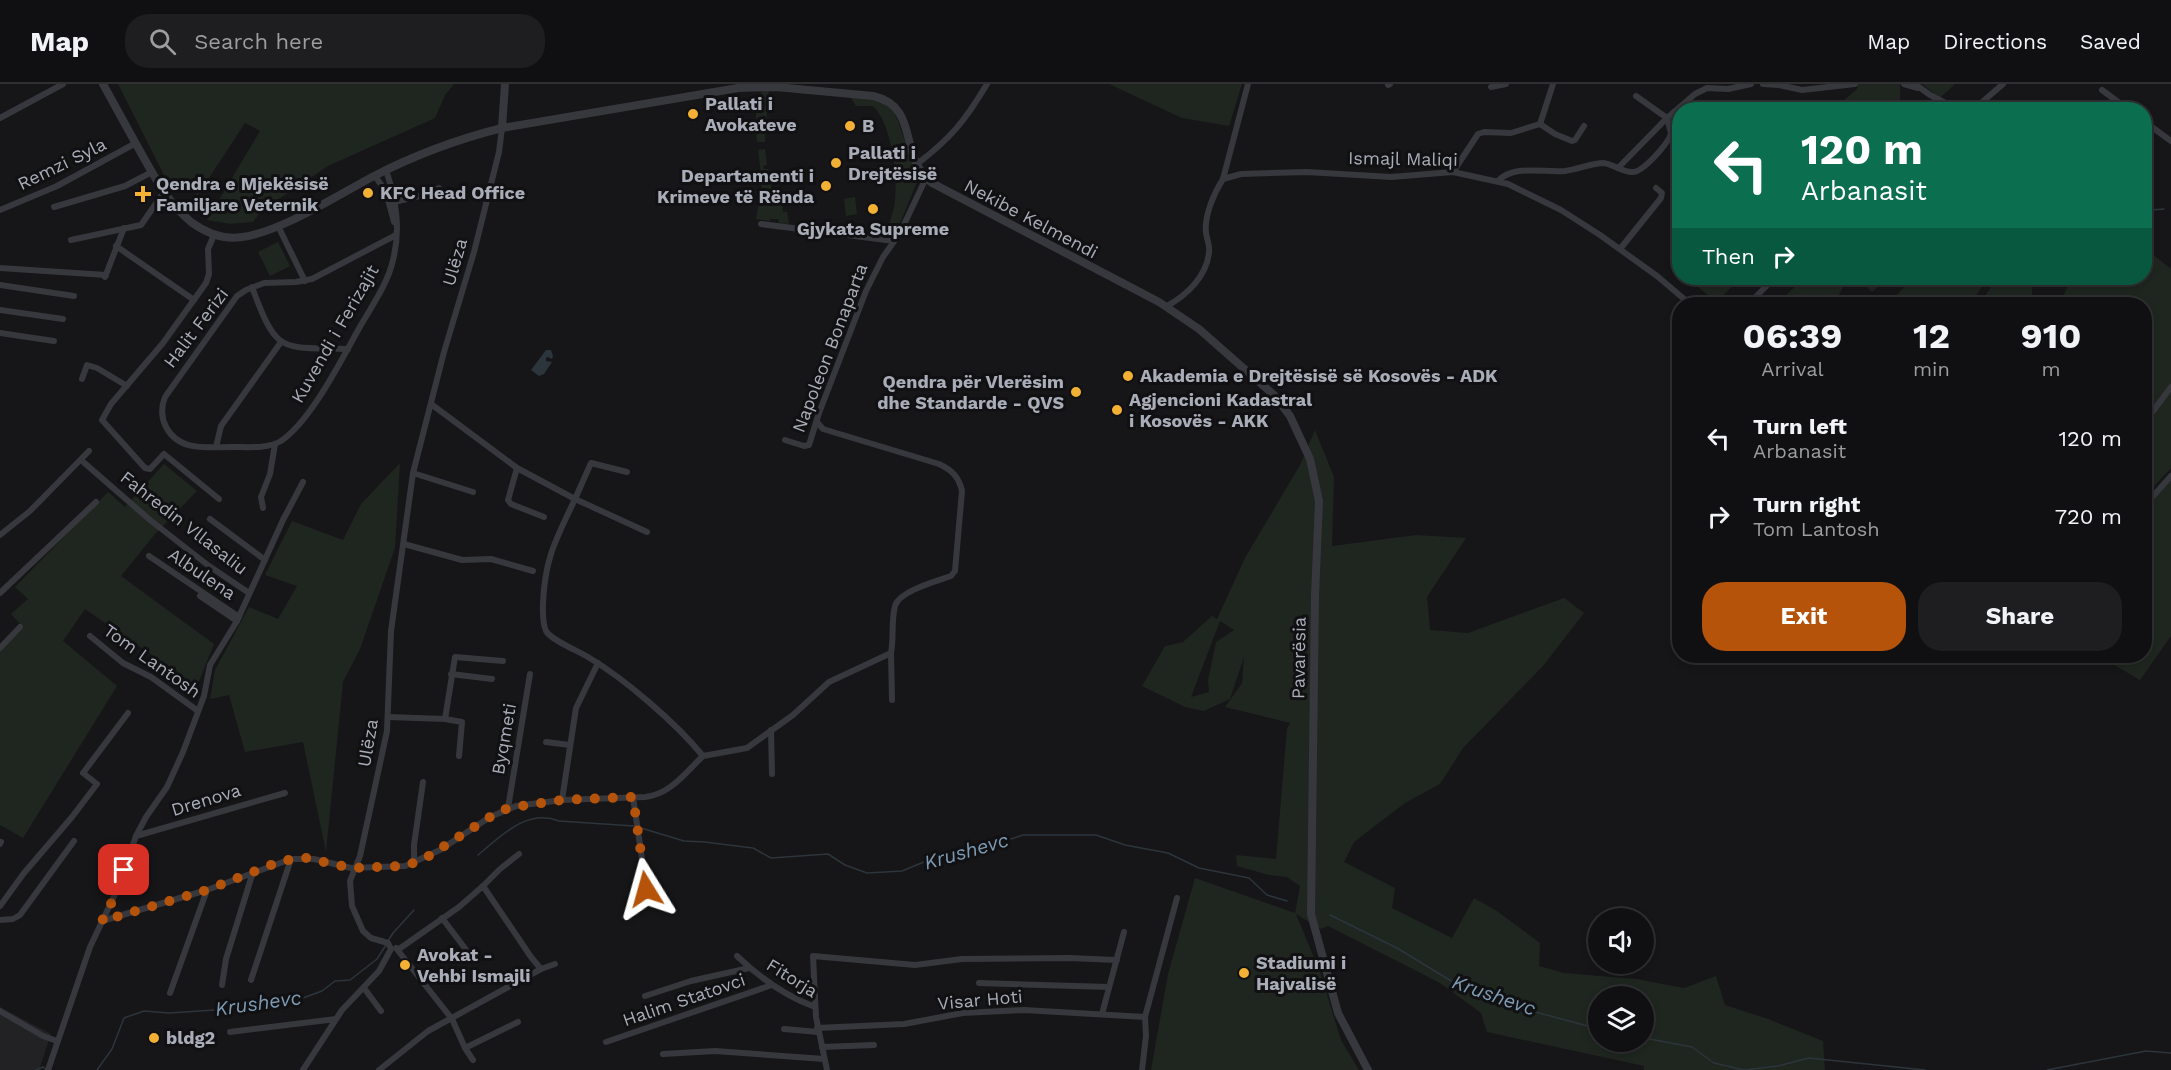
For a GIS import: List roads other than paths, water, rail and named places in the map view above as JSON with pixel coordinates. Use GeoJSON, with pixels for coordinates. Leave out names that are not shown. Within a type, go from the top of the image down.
{"type":"FeatureCollection","features":[{"type":"Feature","properties":{"kind":"street"},"geometry":{"type":"LineString","coordinates":[[0,118],[63,84]]}},
{"type":"Feature","properties":{"kind":"street"},"geometry":{"type":"LineString","coordinates":[[103,84],[164,192],[193,223],[214,235],[207,254],[208,278],[163,343],[103,417],[106,426],[146,469],[151,468],[164,454],[219,499]]}},
{"type":"Feature","properties":{"kind":"street"},"geometry":{"type":"LineString","coordinates":[[502,128],[505,84]]}},
{"type":"Feature","properties":{"kind":"street"},"geometry":{"type":"LineString","coordinates":[[916,164],[951,136],[967,117],[987,84]]}},
{"type":"Feature","properties":{"kind":"street"},"geometry":{"type":"LineString","coordinates":[[1163,304],[1189,291],[1204,267],[1209,254],[1206,233],[1208,219],[1216,191],[1223,179],[1248,84]]}},
{"type":"Feature","properties":{"kind":"street"},"geometry":{"type":"LineString","coordinates":[[1491,87],[1506,84]]}},
{"type":"Feature","properties":{"kind":"street"},"geometry":{"type":"LineString","coordinates":[[1540,124],[1552,86],[1542,84]]}},
{"type":"Feature","properties":{"kind":"street"},"geometry":{"type":"LineString","coordinates":[[1687,102],[1703,89],[1751,84]]}},
{"type":"Feature","properties":{"kind":"street"},"geometry":{"type":"LineString","coordinates":[[1762,84],[1802,90],[1855,84]]}},
{"type":"Feature","properties":{"kind":"street"},"geometry":{"type":"LineString","coordinates":[[1904,84],[1917,86],[1945,102]]}},
{"type":"Feature","properties":{"kind":"street"},"geometry":{"type":"LineString","coordinates":[[1982,102],[2003,84]]}},
{"type":"Feature","properties":{"kind":"street","name":"Nekibe Kelmendi"},"geometry":{"type":"LineString","coordinates":[[214,235],[230,238],[242,237],[278,226],[386,170],[469,137],[502,128],[738,88],[827,88],[873,96],[892,104],[903,118],[916,164],[926,178],[1163,304]]}},
{"type":"Feature","properties":{"kind":"street"},"geometry":{"type":"LineString","coordinates":[[2102,90],[2118,102]]}},
{"type":"Feature","properties":{"kind":"street"},"geometry":{"type":"LineString","coordinates":[[1498,181],[1503,175],[1515,171],[1565,171],[1604,163],[1632,172],[1642,169],[1671,137],[1667,118],[1636,96]]}},
{"type":"Feature","properties":{"kind":"street"},"geometry":{"type":"LineString","coordinates":[[1618,168],[1672,114]]}},
{"type":"Feature","properties":{"kind":"street"},"geometry":{"type":"LineString","coordinates":[[1540,124],[1572,141],[1584,126]]}},
{"type":"Feature","properties":{"kind":"street"},"geometry":{"type":"LineString","coordinates":[[1453,172],[1478,134],[1484,132],[1511,133],[1540,124]]}},
{"type":"Feature","properties":{"kind":"street"},"geometry":{"type":"LineString","coordinates":[[2152,127],[2171,141]]}},
{"type":"Feature","properties":{"kind":"street","name":"Ulëza"},"geometry":{"type":"LineString","coordinates":[[399,950],[388,943],[368,936],[357,920],[350,892],[350,881],[368,819],[389,717],[391,631],[413,473],[474,252],[499,152],[502,128]]}},
{"type":"Feature","properties":{"kind":"street","name":"Remzi Syla"},"geometry":{"type":"LineString","coordinates":[[0,210],[57,186],[136,143]]}},
{"type":"Feature","properties":{"kind":"street"},"geometry":{"type":"LineString","coordinates":[[386,170],[393,202],[396,233]]}},
{"type":"Feature","properties":{"kind":"street"},"geometry":{"type":"LineString","coordinates":[[54,207],[125,186],[152,172]]}},
{"type":"Feature","properties":{"kind":"street","name":"Ismajl Maliqi"},"geometry":{"type":"LineString","coordinates":[[1223,179],[1241,174],[1323,172],[1391,177],[1453,172],[1498,181],[1527,192],[1561,210],[1620,249],[1682,297]]}},
{"type":"Feature","properties":{"kind":"street"},"geometry":{"type":"LineString","coordinates":[[375,176],[393,202]]}},
{"type":"Feature","properties":{"kind":"street","name":"Napoleon Bonaparta"},"geometry":{"type":"LineString","coordinates":[[785,440],[804,446],[809,445],[863,299],[878,266],[903,226],[926,178]]}},
{"type":"Feature","properties":{"kind":"street"},"geometry":{"type":"LineString","coordinates":[[393,202],[420,196],[439,188]]}},
{"type":"Feature","properties":{"kind":"street"},"geometry":{"type":"LineString","coordinates":[[1620,249],[1661,198],[1662,193],[1656,188]]}},
{"type":"Feature","properties":{"kind":"street"},"geometry":{"type":"LineString","coordinates":[[71,240],[137,227],[144,222],[164,192]]}},
{"type":"Feature","properties":{"kind":"street"},"geometry":{"type":"LineString","coordinates":[[760,224],[894,241]]}},
{"type":"Feature","properties":{"kind":"street"},"geometry":{"type":"LineString","coordinates":[[278,226],[304,281]]}},
{"type":"Feature","properties":{"kind":"street"},"geometry":{"type":"LineString","coordinates":[[0,268],[105,276],[124,228]]}},
{"type":"Feature","properties":{"kind":"street","name":"Halit Ferizi"},"geometry":{"type":"LineString","coordinates":[[275,444],[260,447],[216,447],[190,446],[178,442],[165,425],[162,413],[163,402],[168,390],[232,301],[241,292],[264,283],[304,281],[396,233]]}},
{"type":"Feature","properties":{"kind":"street","name":"Kuvendi i Ferizajit"},"geometry":{"type":"LineString","coordinates":[[275,444],[301,422],[332,377],[388,275],[394,259],[396,233]]}},
{"type":"Feature","properties":{"kind":"street"},"geometry":{"type":"LineString","coordinates":[[116,246],[194,300]]}},
{"type":"Feature","properties":{"kind":"street"},"geometry":{"type":"LineString","coordinates":[[0,285],[74,296]]}},
{"type":"Feature","properties":{"kind":"street"},"geometry":{"type":"LineString","coordinates":[[1756,297],[1767,285]]}},
{"type":"Feature","properties":{"kind":"street"},"geometry":{"type":"LineString","coordinates":[[252,287],[268,327],[281,342],[301,348],[348,349]]}},
{"type":"Feature","properties":{"kind":"street","name":"Pavarësia"},"geometry":{"type":"LineString","coordinates":[[1163,304],[1228,353],[1274,395],[1293,423],[1310,459],[1319,501],[1315,596],[1311,914],[1338,1013],[1368,1070]]}},
{"type":"Feature","properties":{"kind":"street"},"geometry":{"type":"LineString","coordinates":[[0,310],[63,320]]}},
{"type":"Feature","properties":{"kind":"street"},"geometry":{"type":"LineString","coordinates":[[0,333],[54,341]]}},
{"type":"Feature","properties":{"kind":"street"},"geometry":{"type":"LineString","coordinates":[[216,447],[217,435],[221,426],[281,342]]}},
{"type":"Feature","properties":{"kind":"street"},"geometry":{"type":"LineString","coordinates":[[82,379],[87,365],[127,386]]}},
{"type":"Feature","properties":{"kind":"street"},"geometry":{"type":"LineString","coordinates":[[2152,413],[2171,387]]}},
{"type":"Feature","properties":{"kind":"street"},"geometry":{"type":"LineString","coordinates":[[431,404],[517,468],[574,499],[647,532]]}},
{"type":"Feature","properties":{"kind":"street"},"geometry":{"type":"LineString","coordinates":[[817,422],[823,429],[944,466],[955,474],[961,486],[955,571],[951,576],[899,599],[894,609],[891,653],[892,700]]}},
{"type":"Feature","properties":{"kind":"street"},"geometry":{"type":"LineString","coordinates":[[263,508],[261,497],[270,474],[275,444]]}},
{"type":"Feature","properties":{"kind":"street"},"geometry":{"type":"LineString","coordinates":[[0,536],[30,511],[89,451]]}},
{"type":"Feature","properties":{"kind":"street","name":"Fahredin Vllasaliu"},"geometry":{"type":"LineString","coordinates":[[81,460],[158,526],[249,594]]}},
{"type":"Feature","properties":{"kind":"street"},"geometry":{"type":"LineString","coordinates":[[627,472],[591,463],[554,542],[548,560],[543,594],[544,626],[552,637],[598,663],[656,710],[687,737],[703,756]]}},
{"type":"Feature","properties":{"kind":"street"},"geometry":{"type":"LineString","coordinates":[[517,468],[507,500],[511,504],[544,517]]}},
{"type":"Feature","properties":{"kind":"street"},"geometry":{"type":"LineString","coordinates":[[413,473],[473,492]]}},
{"type":"Feature","properties":{"kind":"street"},"geometry":{"type":"LineString","coordinates":[[2152,497],[2171,476]]}},
{"type":"Feature","properties":{"kind":"street","name":"Tom Lantosh"},"geometry":{"type":"LineString","coordinates":[[48,1069],[90,947],[117,890],[136,836],[173,776],[204,696],[210,665],[238,619],[303,482]]}},
{"type":"Feature","properties":{"kind":"street"},"geometry":{"type":"LineString","coordinates":[[0,593],[96,502]]}},
{"type":"Feature","properties":{"kind":"street"},"geometry":{"type":"LineString","coordinates":[[210,519],[265,560]]}},
{"type":"Feature","properties":{"kind":"street"},"geometry":{"type":"LineString","coordinates":[[404,544],[462,561],[497,560],[533,571]]}},
{"type":"Feature","properties":{"kind":"street","name":"Albulena"},"geometry":{"type":"LineString","coordinates":[[149,556],[238,619]]}},
{"type":"Feature","properties":{"kind":"street","name":"Albulena"},"geometry":{"type":"LineString","coordinates":[[164,570],[238,619]]}},
{"type":"Feature","properties":{"kind":"street"},"geometry":{"type":"LineString","coordinates":[[0,648],[20,627]]}},
{"type":"Feature","properties":{"kind":"street","name":"Tom Lantosh"},"geometry":{"type":"LineString","coordinates":[[90,636],[123,663],[151,677],[198,711]]}},
{"type":"Feature","properties":{"kind":"street"},"geometry":{"type":"LineString","coordinates":[[102,921],[207,890],[291,859],[314,859],[341,867],[355,868],[397,867],[414,863],[508,808],[562,800],[652,796],[664,791],[689,772],[703,756],[747,748],[802,708],[829,682],[891,653]]}},
{"type":"Feature","properties":{"kind":"street"},"geometry":{"type":"LineString","coordinates":[[445,719],[451,674],[456,656],[503,661]]}},
{"type":"Feature","properties":{"kind":"street"},"geometry":{"type":"LineString","coordinates":[[562,800],[578,700],[598,663]]}},
{"type":"Feature","properties":{"kind":"street"},"geometry":{"type":"LineString","coordinates":[[451,674],[492,680]]}},
{"type":"Feature","properties":{"kind":"street","name":"Byqmeti"},"geometry":{"type":"LineString","coordinates":[[508,808],[530,674]]}},
{"type":"Feature","properties":{"kind":"street"},"geometry":{"type":"LineString","coordinates":[[0,906],[97,784],[83,773],[128,713]]}},
{"type":"Feature","properties":{"kind":"street"},"geometry":{"type":"LineString","coordinates":[[389,717],[445,719],[462,722],[459,756]]}},
{"type":"Feature","properties":{"kind":"street"},"geometry":{"type":"LineString","coordinates":[[771,730],[772,774]]}},
{"type":"Feature","properties":{"kind":"street"},"geometry":{"type":"LineString","coordinates":[[546,742],[570,745]]}},
{"type":"Feature","properties":{"kind":"street"},"geometry":{"type":"LineString","coordinates":[[414,863],[413,853],[423,782]]}},
{"type":"Feature","properties":{"kind":"street","name":"Drenova"},"geometry":{"type":"LineString","coordinates":[[136,836],[285,793]]}},
{"type":"Feature","properties":{"kind":"street"},"geometry":{"type":"LineString","coordinates":[[633,797],[647,893]]}},
{"type":"Feature","properties":{"kind":"street"},"geometry":{"type":"LineString","coordinates":[[0,920],[13,919],[20,915],[74,841]]}},
{"type":"Feature","properties":{"kind":"street"},"geometry":{"type":"LineString","coordinates":[[473,1060],[452,1018],[399,950],[483,886],[519,854]]}},
{"type":"Feature","properties":{"kind":"street"},"geometry":{"type":"LineString","coordinates":[[251,980],[291,859]]}},
{"type":"Feature","properties":{"kind":"street"},"geometry":{"type":"LineString","coordinates":[[222,985],[226,959],[253,872]]}},
{"type":"Feature","properties":{"kind":"street"},"geometry":{"type":"LineString","coordinates":[[483,886],[541,969]]}},
{"type":"Feature","properties":{"kind":"street"},"geometry":{"type":"LineString","coordinates":[[170,993],[207,890]]}},
{"type":"Feature","properties":{"kind":"street"},"geometry":{"type":"LineString","coordinates":[[1142,1070],[1146,1036],[1145,1017],[1178,898]]}},
{"type":"Feature","properties":{"kind":"street"},"geometry":{"type":"LineString","coordinates":[[442,918],[467,951]]}},
{"type":"Feature","properties":{"kind":"street"},"geometry":{"type":"LineString","coordinates":[[1102,1014],[1124,932]]}},
{"type":"Feature","properties":{"kind":"street"},"geometry":{"type":"LineString","coordinates":[[303,1070],[348,1003],[384,964],[390,953],[388,943]]}},
{"type":"Feature","properties":{"kind":"street","name":"Fitorja"},"geometry":{"type":"LineString","coordinates":[[737,956],[772,985],[793,998],[815,1007],[827,1070]]}},
{"type":"Feature","properties":{"kind":"street"},"geometry":{"type":"LineString","coordinates":[[815,1007],[813,956],[915,965],[962,959],[1117,960]]}},
{"type":"Feature","properties":{"kind":"street"},"geometry":{"type":"LineString","coordinates":[[379,1070],[421,1036],[541,969],[555,964]]}},
{"type":"Feature","properties":{"kind":"street"},"geometry":{"type":"LineString","coordinates":[[645,996],[691,981],[749,968]]}},
{"type":"Feature","properties":{"kind":"street"},"geometry":{"type":"LineString","coordinates":[[979,983],[1109,987]]}},
{"type":"Feature","properties":{"kind":"street","name":"Halim Statovci"},"geometry":{"type":"LineString","coordinates":[[606,1042],[772,985]]}},
{"type":"Feature","properties":{"kind":"street"},"geometry":{"type":"LineString","coordinates":[[364,988],[381,1011]]}},
{"type":"Feature","properties":{"kind":"street","name":"Visar Hoti"},"geometry":{"type":"LineString","coordinates":[[818,1030],[904,1024],[963,1013],[1024,1010],[1145,1017]]}},
{"type":"Feature","properties":{"kind":"street"},"geometry":{"type":"LineString","coordinates":[[0,1011],[43,1036],[57,1041]]}},
{"type":"Feature","properties":{"kind":"street"},"geometry":{"type":"LineString","coordinates":[[230,1032],[336,1019]]}},
{"type":"Feature","properties":{"kind":"street"},"geometry":{"type":"LineString","coordinates":[[465,1048],[518,1022]]}},
{"type":"Feature","properties":{"kind":"street"},"geometry":{"type":"LineString","coordinates":[[784,1029],[818,1030]]}},
{"type":"Feature","properties":{"kind":"street"},"geometry":{"type":"LineString","coordinates":[[822,1047],[874,1045]]}},
{"type":"Feature","properties":{"kind":"street"},"geometry":{"type":"LineString","coordinates":[[663,1054],[715,1051],[824,1059]]}},
{"type":"Feature","properties":{"kind":"waterway"},"geometry":{"type":"LineString","coordinates":[[2152,210],[2164,209]]}},
{"type":"Feature","properties":{"kind":"waterway","name":"Krushevc"},"geometry":{"type":"LineString","coordinates":[[478,855],[505,832],[536,818],[634,826]]}},
{"type":"Feature","properties":{"kind":"waterway","name":"Krushevc"},"geometry":{"type":"LineString","coordinates":[[641,828],[684,841],[753,848],[771,858],[828,854],[845,865],[867,873],[902,871],[941,855],[1002,842],[1023,835],[1096,835],[1125,845],[1168,853],[1199,868],[1249,878],[1267,895],[1287,901]]}},
{"type":"Feature","properties":{"kind":"waterway","name":"Krushevc"},"geometry":{"type":"LineString","coordinates":[[388,941],[414,910]]}},
{"type":"Feature","properties":{"kind":"waterway","name":"Krushevc"},"geometry":{"type":"LineString","coordinates":[[1330,915],[1397,948],[1461,987],[1524,1009],[1588,1026]]}},
{"type":"Feature","properties":{"kind":"waterway","name":"Krushevc"},"geometry":{"type":"LineString","coordinates":[[97,1070],[112,1049],[124,1018],[144,1011],[169,1013],[292,1002],[322,991],[335,981],[350,980],[377,959],[386,945]]}},
{"type":"Feature","properties":{"kind":"waterway","name":"Krushevc"},"geometry":{"type":"LineString","coordinates":[[1654,1040],[1692,1047],[1714,1063],[1744,1070],[1778,1066],[1809,1058],[1925,1070]]}},
{"type":"Feature","properties":{"kind":"waterway","name":"Krushevc"},"geometry":{"type":"LineString","coordinates":[[2047,1070],[2146,1051],[2171,1053]]}},
{"type":"Feature","properties":{"kind":"waterway","name":"Krushevc"},"geometry":{"type":"LineString","coordinates":[[36,1070],[43,1067],[47,1070]]}},
{"type":"Feature","properties":{"kind":"place","name":"Pallati i Avokateve"},"geometry":{"type":"Point","coordinates":[693,114]}},
{"type":"Feature","properties":{"kind":"place","name":"B"},"geometry":{"type":"Point","coordinates":[850,126]}},
{"type":"Feature","properties":{"kind":"place","name":"Pallati i Drejtësisë"},"geometry":{"type":"Point","coordinates":[836,163]}},
{"type":"Feature","properties":{"kind":"place","name":"Departamenti i Krimeve të Rënda"},"geometry":{"type":"Point","coordinates":[826,186]}},
{"type":"Feature","properties":{"kind":"place","name":"KFC Head Office"},"geometry":{"type":"Point","coordinates":[368,193]}},
{"type":"Feature","properties":{"kind":"place","name":"Qendra e Mjekësisë Familjare Veternik"},"geometry":{"type":"Point","coordinates":[143,194]}},
{"type":"Feature","properties":{"kind":"place","name":"Gjykata Supreme"},"geometry":{"type":"Point","coordinates":[873,209]}},
{"type":"Feature","properties":{"kind":"place","name":"Akademia e Drejtësisë së Kosovës - ADK"},"geometry":{"type":"Point","coordinates":[1128,376]}},
{"type":"Feature","properties":{"kind":"place","name":"Qendra për Vlerësim dhe Standarde - QVS"},"geometry":{"type":"Point","coordinates":[1076,392]}},
{"type":"Feature","properties":{"kind":"place","name":"Agjencioni Kadastral i Kosovës - AKK"},"geometry":{"type":"Point","coordinates":[1117,410]}},
{"type":"Feature","properties":{"kind":"place","name":"Avokat - Vehbi Ismajli"},"geometry":{"type":"Point","coordinates":[405,965]}},
{"type":"Feature","properties":{"kind":"place","name":"Stadiumi i Hajvalisë"},"geometry":{"type":"Point","coordinates":[1244,973]}},
{"type":"Feature","properties":{"kind":"place","name":"bldg2"},"geometry":{"type":"Point","coordinates":[154,1038]}}]}
